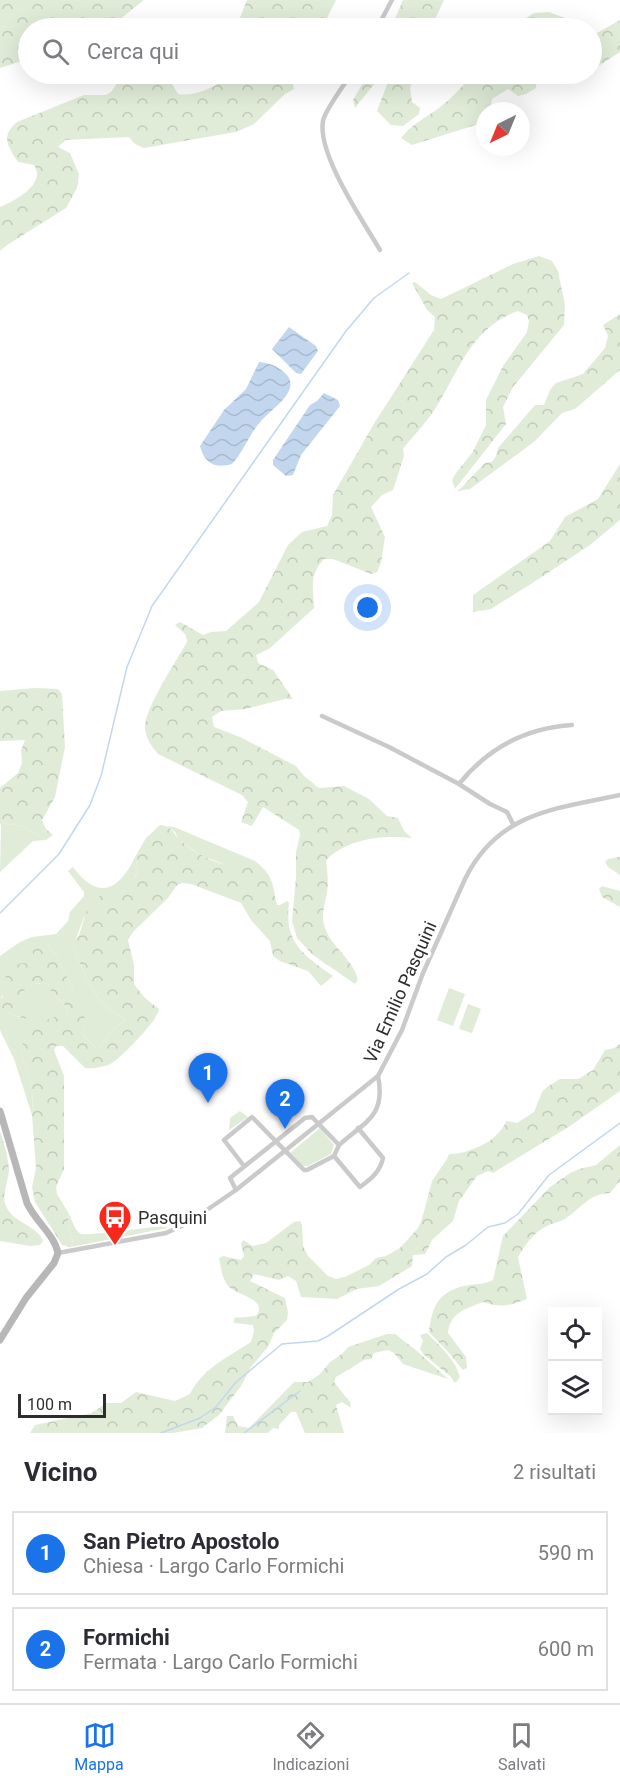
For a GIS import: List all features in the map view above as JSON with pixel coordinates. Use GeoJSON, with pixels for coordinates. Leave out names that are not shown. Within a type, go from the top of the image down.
{"type":"FeatureCollection","features":[{"type":"Feature","properties":{"kind":"street"},"geometry":{"type":"LineString","coordinates":[[382,18],[392,0]]}},
{"type":"Feature","properties":{"kind":"street"},"geometry":{"type":"LineString","coordinates":[[345,84],[323,119],[329,159],[380,250]]}},
{"type":"Feature","properties":{"kind":"street"},"geometry":{"type":"LineString","coordinates":[[322,716],[389,747],[459,784],[507,812],[513,824]]}},
{"type":"Feature","properties":{"kind":"street"},"geometry":{"type":"LineString","coordinates":[[459,784],[465,776],[511,740],[548,728],[572,725]]}},
{"type":"Feature","properties":{"kind":"street","name":"Via Emilio Pasquini"},"geometry":{"type":"LineString","coordinates":[[58,1253],[178,1229],[236,1190],[378,1076],[402,1030],[423,973],[472,865],[488,843],[513,824],[540,814],[620,795]]}},
{"type":"Feature","properties":{"kind":"street"},"geometry":{"type":"LineString","coordinates":[[244,1166],[224,1140],[252,1117],[300,1167],[307,1170],[334,1156],[339,1145],[376,1112],[380,1105],[378,1076]]}},
{"type":"Feature","properties":{"kind":"street"},"geometry":{"type":"LineString","coordinates":[[0,1111],[27,1203],[33,1215],[53,1239],[58,1253],[54,1263],[26,1298],[0,1340]]}},
{"type":"Feature","properties":{"kind":"street"},"geometry":{"type":"LineString","coordinates":[[236,1190],[230,1178],[305,1118],[312,1117],[339,1145]]}},
{"type":"Feature","properties":{"kind":"street"},"geometry":{"type":"LineString","coordinates":[[334,1156],[360,1187],[379,1170],[383,1158],[357,1128]]}},
{"type":"Feature","properties":{"kind":"green space"},"geometry":{"type":"Polygon","coordinates":[[[0,0],[144,0],[122,18],[18,18],[18,62],[0,68],[0,0]]]}},
{"type":"Feature","properties":{"kind":"green space"},"geometry":{"type":"Polygon","coordinates":[[[247,0],[336,0],[327,18],[240,18],[247,0]]]}},
{"type":"Feature","properties":{"kind":"green space"},"geometry":{"type":"Polygon","coordinates":[[[403,0],[444,0],[436,18],[395,18],[403,0]]]}},
{"type":"Feature","properties":{"kind":"green space"},"geometry":{"type":"Polygon","coordinates":[[[549,12],[564,18],[526,18],[534,13],[549,12]]]}},
{"type":"Feature","properties":{"kind":"green space"},"geometry":{"type":"Polygon","coordinates":[[[620,20],[620,52],[602,64],[602,30],[620,20]]]}},
{"type":"Feature","properties":{"kind":"green space"},"geometry":{"type":"Polygon","coordinates":[[[117,84],[172,84],[178,94],[184,95],[197,93],[217,84],[293,84],[294,89],[285,94],[254,124],[236,132],[144,148],[135,144],[129,137],[65,140],[58,147],[70,153],[79,174],[77,188],[66,208],[0,251],[0,207],[27,191],[33,185],[37,172],[34,165],[18,162],[11,151],[7,137],[12,127],[17,122],[84,95],[106,95],[117,84]]]}},
{"type":"Feature","properties":{"kind":"green space"},"geometry":{"type":"Polygon","coordinates":[[[362,84],[374,84],[355,108],[353,100],[362,84]]]}},
{"type":"Feature","properties":{"kind":"green space"},"geometry":{"type":"Polygon","coordinates":[[[387,84],[411,84],[412,102],[420,108],[419,114],[403,126],[391,125],[377,111],[387,84]]]}},
{"type":"Feature","properties":{"kind":"green space"},"geometry":{"type":"Polygon","coordinates":[[[464,84],[536,84],[536,88],[526,94],[518,96],[508,89],[492,99],[492,102],[476,102],[476,125],[412,145],[401,138],[414,125],[448,100],[464,84]]]}},
{"type":"Feature","properties":{"kind":"green space"},"geometry":{"type":"Polygon","coordinates":[[[539,256],[552,261],[558,271],[565,305],[564,325],[513,387],[503,407],[506,424],[455,489],[452,480],[472,453],[486,425],[486,400],[503,366],[527,332],[529,321],[527,315],[518,311],[502,318],[477,339],[435,409],[403,449],[404,456],[393,490],[382,495],[371,507],[385,537],[381,563],[377,572],[371,574],[333,559],[324,559],[314,576],[314,608],[269,649],[256,655],[258,663],[273,670],[293,699],[245,709],[221,711],[212,717],[214,727],[240,737],[296,766],[319,788],[344,786],[369,799],[387,816],[398,818],[404,831],[412,838],[390,837],[367,840],[345,847],[326,860],[328,885],[323,921],[331,940],[355,972],[358,980],[355,984],[313,955],[297,938],[292,921],[299,830],[263,807],[252,826],[241,822],[248,802],[242,795],[158,754],[147,737],[146,722],[154,699],[187,642],[186,635],[175,625],[180,622],[203,635],[226,631],[259,602],[288,545],[302,532],[327,526],[332,515],[333,495],[375,422],[434,330],[435,317],[427,310],[412,283],[415,282],[431,295],[441,299],[513,264],[539,256]]]}},
{"type":"Feature","properties":{"kind":"green space"},"geometry":{"type":"Polygon","coordinates":[[[620,314],[620,370],[575,409],[562,413],[535,441],[470,489],[458,491],[485,463],[492,462],[498,448],[535,405],[544,405],[550,390],[556,383],[583,374],[605,348],[608,336],[603,325],[620,314]]]}},
{"type":"Feature","properties":{"kind":"green space"},"geometry":{"type":"Polygon","coordinates":[[[620,464],[620,520],[590,545],[491,609],[473,612],[473,595],[550,541],[565,517],[598,499],[620,464]]]}},
{"type":"Feature","properties":{"kind":"green space"},"geometry":{"type":"Polygon","coordinates":[[[58,689],[62,694],[65,747],[55,797],[42,820],[46,829],[53,835],[46,840],[22,826],[1,823],[0,826],[0,788],[18,773],[22,763],[21,750],[25,740],[0,741],[0,691],[58,689]]]}},
{"type":"Feature","properties":{"kind":"green space"},"geometry":{"type":"Polygon","coordinates":[[[1,823],[22,826],[46,840],[33,841],[0,872],[1,823]]]}},
{"type":"Feature","properties":{"kind":"green space"},"geometry":{"type":"Polygon","coordinates":[[[160,825],[170,829],[186,845],[215,862],[230,865],[255,861],[261,866],[271,880],[277,905],[287,901],[289,903],[290,928],[298,946],[333,976],[321,986],[308,971],[280,961],[273,956],[270,941],[251,920],[241,903],[191,884],[177,885],[168,898],[133,932],[128,940],[134,965],[134,984],[144,997],[159,1009],[153,1021],[124,1053],[106,1066],[85,1068],[63,1046],[56,1046],[54,1050],[64,1076],[64,1169],[56,1187],[57,1194],[69,1214],[68,1223],[73,1243],[71,1247],[62,1245],[35,1202],[32,1187],[36,1168],[32,1115],[33,1091],[21,1052],[23,1043],[36,1024],[66,1013],[68,1008],[51,991],[50,985],[40,983],[30,985],[22,993],[28,1017],[25,1019],[1,1013],[0,1018],[0,999],[3,997],[3,985],[7,974],[15,966],[27,963],[33,954],[31,943],[38,938],[45,941],[57,957],[85,1019],[83,1035],[96,1048],[99,1048],[111,1031],[126,1020],[113,1012],[98,997],[87,979],[73,945],[91,904],[106,893],[135,878],[138,869],[135,857],[146,838],[160,825]]]}},
{"type":"Feature","properties":{"kind":"green space"},"geometry":{"type":"Polygon","coordinates":[[[167,826],[255,861],[229,866],[202,856],[179,840],[175,832],[167,826]]]}},
{"type":"Feature","properties":{"kind":"green space"},"geometry":{"type":"Polygon","coordinates":[[[135,857],[138,869],[135,878],[84,917],[73,947],[98,997],[113,1012],[126,1020],[111,1031],[99,1048],[96,1048],[83,1035],[84,1019],[72,987],[57,957],[45,941],[0,999],[0,956],[20,942],[32,937],[56,934],[68,921],[70,912],[84,896],[84,892],[68,871],[73,867],[91,885],[107,888],[122,878],[135,857]]]}},
{"type":"Feature","properties":{"kind":"green space"},"geometry":{"type":"Polygon","coordinates":[[[620,857],[620,875],[608,867],[605,862],[608,859],[620,857]]]}},
{"type":"Feature","properties":{"kind":"green space"},"geometry":{"type":"Polygon","coordinates":[[[602,886],[620,891],[620,907],[602,897],[599,889],[602,886]]]}},
{"type":"Feature","properties":{"kind":"green space"},"geometry":{"type":"Polygon","coordinates":[[[41,983],[51,985],[51,991],[68,1008],[66,1013],[21,1052],[33,1091],[32,1115],[14,1059],[0,1030],[0,1012],[24,1019],[22,993],[29,985],[41,983]]]}},
{"type":"Feature","properties":{"kind":"green space"},"geometry":{"type":"Polygon","coordinates":[[[449,988],[465,994],[453,1026],[437,1020],[449,988]]]}},
{"type":"Feature","properties":{"kind":"green space"},"geometry":{"type":"Polygon","coordinates":[[[468,1004],[481,1009],[472,1033],[459,1029],[468,1004]]]}},
{"type":"Feature","properties":{"kind":"green space"},"geometry":{"type":"Polygon","coordinates":[[[620,1044],[620,1091],[570,1126],[493,1173],[488,1171],[477,1176],[459,1201],[453,1221],[432,1240],[425,1254],[413,1255],[412,1266],[379,1286],[357,1289],[337,1299],[301,1297],[296,1281],[288,1276],[279,1280],[254,1274],[250,1281],[285,1298],[287,1320],[274,1333],[268,1347],[251,1367],[241,1386],[219,1415],[202,1428],[173,1433],[30,1433],[35,1425],[92,1413],[106,1403],[121,1403],[136,1392],[175,1401],[190,1394],[201,1377],[225,1358],[251,1342],[253,1325],[234,1323],[234,1318],[256,1316],[259,1310],[250,1298],[228,1286],[219,1258],[223,1256],[241,1260],[244,1256],[241,1244],[243,1240],[253,1246],[266,1243],[294,1222],[300,1221],[303,1246],[308,1256],[328,1276],[336,1279],[345,1277],[369,1265],[376,1258],[386,1256],[400,1248],[418,1228],[432,1181],[449,1154],[465,1152],[482,1145],[497,1135],[506,1121],[517,1123],[534,1112],[542,1092],[547,1087],[560,1079],[578,1079],[593,1070],[605,1050],[620,1044]]]}},
{"type":"Feature","properties":{"kind":"green space"},"geometry":{"type":"Polygon","coordinates":[[[240,1111],[248,1117],[229,1130],[230,1118],[240,1111]]]}},
{"type":"Feature","properties":{"kind":"green space"},"geometry":{"type":"Polygon","coordinates":[[[320,1128],[334,1145],[331,1154],[308,1166],[303,1166],[290,1153],[320,1128]]]}},
{"type":"Feature","properties":{"kind":"green space"},"geometry":{"type":"Polygon","coordinates":[[[0,1131],[9,1169],[4,1197],[6,1206],[9,1212],[36,1231],[43,1241],[40,1245],[30,1246],[0,1241],[0,1131]]]}},
{"type":"Feature","properties":{"kind":"green space"},"geometry":{"type":"Polygon","coordinates":[[[620,1145],[620,1181],[610,1193],[591,1199],[565,1219],[542,1229],[530,1239],[521,1252],[518,1257],[527,1299],[505,1305],[483,1302],[455,1316],[448,1333],[466,1357],[467,1368],[463,1370],[429,1332],[432,1314],[439,1300],[459,1287],[493,1280],[503,1236],[550,1187],[570,1173],[596,1165],[620,1145]]]}},
{"type":"Feature","properties":{"kind":"green space"},"geometry":{"type":"Polygon","coordinates":[[[69,1214],[75,1228],[81,1234],[166,1225],[167,1228],[71,1247],[73,1243],[68,1223],[69,1214]]]}},
{"type":"Feature","properties":{"kind":"green space"},"geometry":{"type":"Polygon","coordinates":[[[427,1333],[455,1364],[460,1377],[457,1381],[454,1382],[423,1354],[420,1349],[423,1341],[420,1335],[427,1333]]]}},
{"type":"Feature","properties":{"kind":"green space"},"geometry":{"type":"Polygon","coordinates":[[[387,1334],[395,1334],[448,1379],[403,1364],[394,1353],[388,1350],[374,1353],[371,1359],[364,1360],[336,1377],[334,1382],[350,1402],[351,1408],[342,1402],[336,1405],[344,1433],[305,1433],[296,1412],[291,1412],[279,1425],[279,1429],[273,1428],[268,1433],[225,1433],[227,1416],[233,1416],[238,1426],[249,1428],[294,1382],[308,1382],[319,1375],[348,1347],[387,1334]]]}},
{"type":"Feature","properties":{"kind":"water"},"geometry":{"type":"Polygon","coordinates":[[[289,327],[316,346],[318,351],[301,374],[296,373],[272,349],[289,327]]]}},
{"type":"Feature","properties":{"kind":"water"},"geometry":{"type":"Polygon","coordinates":[[[259,362],[273,365],[285,373],[290,379],[288,392],[257,426],[232,464],[215,465],[204,457],[200,446],[224,410],[246,389],[259,362]]]}},
{"type":"Feature","properties":{"kind":"water"},"geometry":{"type":"Polygon","coordinates":[[[324,393],[338,400],[340,406],[301,455],[293,475],[286,476],[273,465],[273,460],[310,405],[324,393]]]}},
{"type":"Feature","properties":{"kind":"waterway"},"geometry":{"type":"LineString","coordinates":[[0,913],[59,854],[90,805],[101,776],[127,667],[152,606],[346,331],[374,298],[409,273]]}},
{"type":"Feature","properties":{"kind":"waterway"},"geometry":{"type":"LineString","coordinates":[[161,1433],[200,1418],[216,1407],[236,1382],[282,1344],[318,1341],[328,1336],[399,1289],[427,1274],[446,1257],[466,1245],[488,1227],[505,1223],[518,1214],[549,1175],[620,1123]]}},
{"type":"Feature","properties":{"kind":"waterway"},"geometry":{"type":"LineString","coordinates":[[244,1433],[300,1391]]}},
{"type":"Feature","properties":{"kind":"place","name":"San Pietro Apostolo"},"geometry":{"type":"Point","coordinates":[208,1103]}},
{"type":"Feature","properties":{"kind":"place","name":"Formichi"},"geometry":{"type":"Point","coordinates":[285,1129]}},
{"type":"Feature","properties":{"kind":"place","name":"Pasquini"},"geometry":{"type":"Point","coordinates":[115,1246]}}]}
